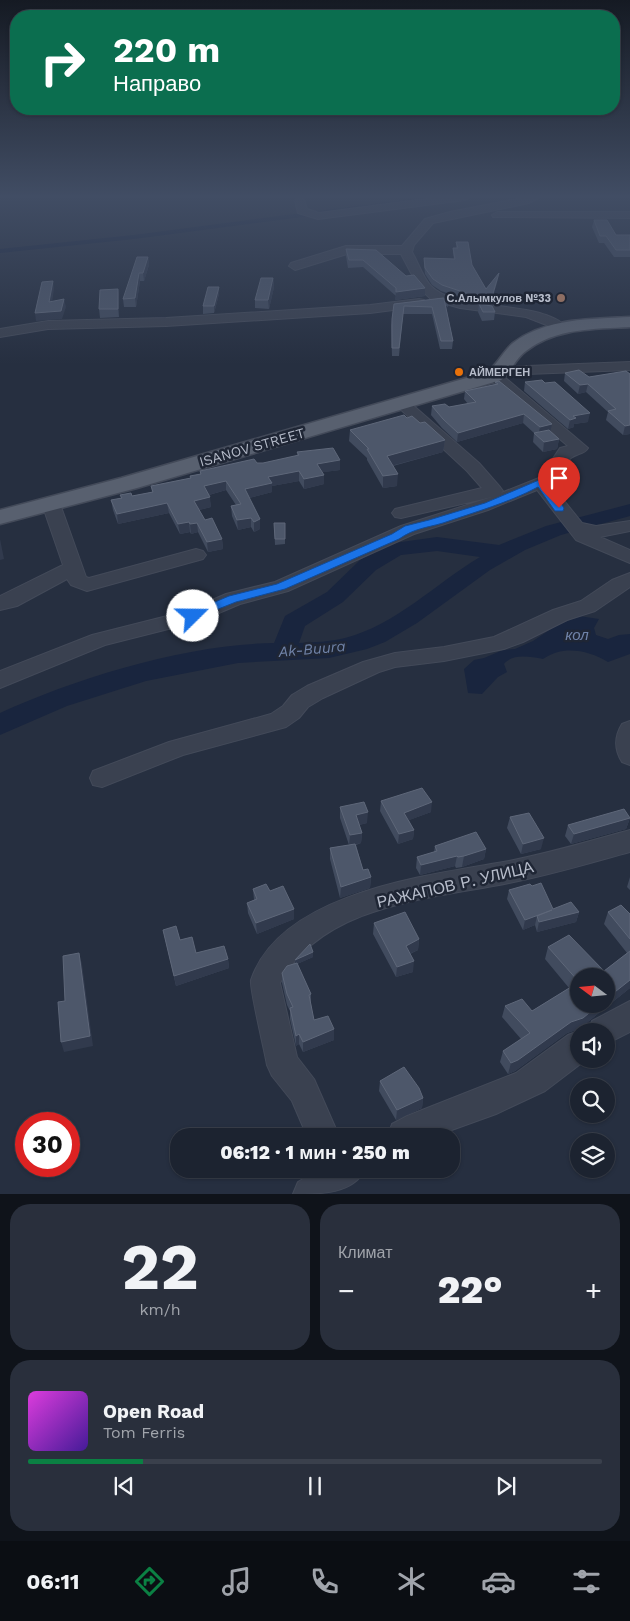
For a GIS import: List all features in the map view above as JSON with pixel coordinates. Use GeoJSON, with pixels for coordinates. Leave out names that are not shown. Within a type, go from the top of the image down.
{"type":"FeatureCollection","features":[{"type":"Feature","properties":{"kind":"main road","name":"ISANOV STREET"},"geometry":{"type":"LineString","coordinates":[[0,517],[129,483],[402,403],[504,365],[522,344],[556,329],[584,324],[630,322]]}},
{"type":"Feature","properties":{"kind":"street"},"geometry":{"type":"LineString","coordinates":[[295,266],[337,253]]}},
{"type":"Feature","properties":{"kind":"street"},"geometry":{"type":"LineString","coordinates":[[407,253],[425,288],[443,300]]}},
{"type":"Feature","properties":{"kind":"street"},"geometry":{"type":"LineString","coordinates":[[0,332],[48,325],[166,322],[370,309],[443,300],[529,313],[554,323],[556,329]]}},
{"type":"Feature","properties":{"kind":"street"},"geometry":{"type":"LineString","coordinates":[[504,365],[630,366]]}},
{"type":"Feature","properties":{"kind":"street"},"geometry":{"type":"LineString","coordinates":[[504,365],[580,448],[566,452],[558,463],[563,485],[547,490]]}},
{"type":"Feature","properties":{"kind":"street"},"geometry":{"type":"LineString","coordinates":[[612,366],[630,382]]}},
{"type":"Feature","properties":{"kind":"street"},"geometry":{"type":"LineString","coordinates":[[401,513],[494,492],[473,467],[402,403]]}},
{"type":"Feature","properties":{"kind":"street"},"geometry":{"type":"LineString","coordinates":[[0,680],[99,640],[193,616],[233,599],[281,587],[396,536],[409,528],[488,505],[520,493],[539,483],[547,490],[551,498],[582,536],[630,557]]}},
{"type":"Feature","properties":{"kind":"street"},"geometry":{"type":"LineString","coordinates":[[52,504],[78,582],[87,585],[196,556]]}},
{"type":"Feature","properties":{"kind":"street"},"geometry":{"type":"LineString","coordinates":[[576,528],[596,532],[630,526]]}},
{"type":"Feature","properties":{"kind":"street"},"geometry":{"type":"LineString","coordinates":[[0,603],[10,601],[74,568]]}},
{"type":"Feature","properties":{"kind":"street"},"geometry":{"type":"LineString","coordinates":[[102,778],[177,748],[278,720],[291,712],[300,701],[315,692],[371,667],[395,660],[478,648],[516,637],[560,615],[588,606],[630,578]]}},
{"type":"Feature","properties":{"kind":"street"},"geometry":{"type":"LineString","coordinates":[[630,730],[627,742],[630,756]]}},
{"type":"Feature","properties":{"kind":"street","name":"РАЖАПОВ Р. УЛИЦА"},"geometry":{"type":"LineString","coordinates":[[320,1128],[303,1090],[284,1065],[265,982],[276,961],[290,945],[316,926],[338,914],[392,896],[541,864],[630,840]]}},
{"type":"Feature","properties":{"kind":"street"},"geometry":{"type":"LineString","coordinates":[[615,1024],[630,1015]]}},
{"type":"Feature","properties":{"kind":"street"},"geometry":{"type":"LineString","coordinates":[[415,1128],[444,1115],[476,1106],[528,1084],[570,1053]]}},
{"type":"Feature","properties":{"kind":"water","name":"кол"},"geometry":{"type":"Polygon","coordinates":[[[579,616],[599,619],[594,628],[596,635],[608,639],[630,634],[630,654],[608,662],[592,654],[576,651],[559,652],[543,659],[512,658],[504,664],[507,672],[498,677],[482,694],[468,693],[464,669],[474,660],[503,650],[515,649],[533,641],[554,627],[579,616]]]}},
{"type":"Feature","properties":{"kind":"building"},"geometry":{"type":"Polygon","coordinates":[[[347,253],[379,253],[406,276],[414,275],[425,288],[396,292],[396,288],[363,260],[349,260],[347,253]]]}},
{"type":"Feature","properties":{"kind":"building"},"geometry":{"type":"Polygon","coordinates":[[[454,253],[470,253],[472,265],[486,289],[499,273],[492,297],[469,294],[442,285],[433,279],[425,268],[424,258],[455,259],[454,253]]]}},
{"type":"Feature","properties":{"kind":"building"},"geometry":{"type":"Polygon","coordinates":[[[137,257],[148,257],[143,273],[139,273],[135,298],[123,299],[137,257]]]}},
{"type":"Feature","properties":{"kind":"building"},"geometry":{"type":"Polygon","coordinates":[[[261,278],[273,278],[268,300],[255,300],[261,278]]]}},
{"type":"Feature","properties":{"kind":"building"},"geometry":{"type":"Polygon","coordinates":[[[53,281],[49,302],[64,299],[61,311],[35,313],[42,282],[53,281]]]}},
{"type":"Feature","properties":{"kind":"building"},"geometry":{"type":"Polygon","coordinates":[[[208,287],[219,287],[214,306],[203,306],[208,287]]]}},
{"type":"Feature","properties":{"kind":"building"},"geometry":{"type":"Polygon","coordinates":[[[118,289],[118,309],[99,309],[100,290],[118,289]]]}},
{"type":"Feature","properties":{"kind":"building"},"geometry":{"type":"Polygon","coordinates":[[[443,298],[449,299],[444,299],[453,341],[441,341],[432,307],[404,306],[399,348],[392,348],[394,304],[443,298]]]}},
{"type":"Feature","properties":{"kind":"building"},"geometry":{"type":"Polygon","coordinates":[[[479,304],[492,306],[495,312],[483,312],[479,304]]]}},
{"type":"Feature","properties":{"kind":"building"},"geometry":{"type":"Polygon","coordinates":[[[579,370],[589,377],[626,371],[630,374],[630,425],[625,426],[608,411],[616,409],[588,384],[580,385],[565,373],[579,370]]]}},
{"type":"Feature","properties":{"kind":"building"},"geometry":{"type":"Polygon","coordinates":[[[542,380],[545,383],[555,382],[590,413],[573,416],[576,418],[570,420],[525,382],[542,380]]]}},
{"type":"Feature","properties":{"kind":"building"},"geometry":{"type":"Polygon","coordinates":[[[499,381],[552,424],[540,427],[524,414],[458,433],[432,406],[445,404],[449,407],[476,402],[465,391],[498,384],[495,382],[499,381]]]}},
{"type":"Feature","properties":{"kind":"building"},"geometry":{"type":"Polygon","coordinates":[[[404,415],[407,418],[412,416],[420,423],[425,422],[445,440],[387,456],[398,474],[383,476],[367,449],[369,449],[350,430],[404,415]]]}},
{"type":"Feature","properties":{"kind":"building"},"geometry":{"type":"Polygon","coordinates":[[[549,430],[559,439],[544,442],[534,433],[549,430]]]}},
{"type":"Feature","properties":{"kind":"building"},"geometry":{"type":"Polygon","coordinates":[[[333,448],[340,460],[317,464],[324,475],[304,479],[299,471],[268,477],[272,483],[245,489],[260,519],[254,522],[251,518],[237,520],[231,506],[241,504],[226,481],[204,486],[210,497],[194,501],[205,520],[212,518],[222,539],[207,542],[197,523],[178,524],[167,503],[117,514],[111,500],[122,498],[120,495],[131,493],[132,496],[153,492],[151,486],[191,478],[190,476],[201,474],[200,471],[254,459],[257,463],[263,463],[299,455],[297,452],[333,448]]]}},
{"type":"Feature","properties":{"kind":"building"},"geometry":{"type":"Polygon","coordinates":[[[274,523],[285,523],[285,539],[275,539],[274,523]]]}},
{"type":"Feature","properties":{"kind":"building"},"geometry":{"type":"Polygon","coordinates":[[[422,788],[432,802],[404,813],[414,830],[399,834],[381,801],[422,788]]]}},
{"type":"Feature","properties":{"kind":"building"},"geometry":{"type":"Polygon","coordinates":[[[364,802],[368,812],[356,815],[362,833],[350,835],[340,807],[364,802]]]}},
{"type":"Feature","properties":{"kind":"building"},"geometry":{"type":"Polygon","coordinates":[[[624,809],[630,818],[574,834],[568,825],[624,809]]]}},
{"type":"Feature","properties":{"kind":"building"},"geometry":{"type":"Polygon","coordinates":[[[529,813],[544,838],[523,844],[510,817],[529,813]]]}},
{"type":"Feature","properties":{"kind":"building"},"geometry":{"type":"Polygon","coordinates":[[[476,832],[486,849],[464,856],[421,865],[417,857],[437,851],[435,846],[476,832]]]}},
{"type":"Feature","properties":{"kind":"building"},"geometry":{"type":"Polygon","coordinates":[[[355,844],[363,870],[368,869],[371,877],[341,887],[330,848],[355,844]]]}},
{"type":"Feature","properties":{"kind":"building"},"geometry":{"type":"Polygon","coordinates":[[[541,883],[553,909],[571,902],[579,912],[539,922],[537,916],[552,910],[525,920],[509,890],[541,883]]]}},
{"type":"Feature","properties":{"kind":"building"},"geometry":{"type":"Polygon","coordinates":[[[266,884],[270,891],[283,886],[294,909],[256,923],[247,903],[257,899],[253,889],[266,884]]]}},
{"type":"Feature","properties":{"kind":"building"},"geometry":{"type":"Polygon","coordinates":[[[621,905],[630,914],[630,939],[608,912],[621,905]]]}},
{"type":"Feature","properties":{"kind":"building"},"geometry":{"type":"Polygon","coordinates":[[[405,912],[419,939],[406,946],[414,961],[397,967],[374,923],[405,912]]]}},
{"type":"Feature","properties":{"kind":"building"},"geometry":{"type":"Polygon","coordinates":[[[176,926],[180,940],[192,937],[196,953],[224,946],[228,959],[174,976],[163,930],[176,926]]]}},
{"type":"Feature","properties":{"kind":"building"},"geometry":{"type":"Polygon","coordinates":[[[569,935],[601,968],[570,968],[570,972],[548,947],[569,935]]]}},
{"type":"Feature","properties":{"kind":"building"},"geometry":{"type":"Polygon","coordinates":[[[310,944],[313,952],[295,960],[310,944]]]}},
{"type":"Feature","properties":{"kind":"building"},"geometry":{"type":"Polygon","coordinates":[[[630,951],[630,980],[615,992],[615,968],[608,968],[630,951]]]}},
{"type":"Feature","properties":{"kind":"building"},"geometry":{"type":"Polygon","coordinates":[[[79,953],[90,1036],[61,1042],[58,1002],[65,1001],[63,956],[79,953]]]}},
{"type":"Feature","properties":{"kind":"building"},"geometry":{"type":"Polygon","coordinates":[[[297,963],[311,994],[309,995],[314,1020],[328,1016],[334,1029],[303,1042],[299,1034],[296,1036],[290,1008],[293,1007],[287,994],[282,973],[287,966],[297,963]]]}},
{"type":"Feature","properties":{"kind":"building"},"geometry":{"type":"Polygon","coordinates":[[[570,988],[570,1013],[589,1013],[583,1018],[571,1022],[511,1063],[503,1051],[530,1033],[505,1006],[522,999],[532,1011],[570,988]]]}},
{"type":"Feature","properties":{"kind":"building"},"geometry":{"type":"Polygon","coordinates":[[[404,1067],[419,1088],[423,1098],[397,1110],[380,1081],[404,1067]]]}},
{"type":"Feature","properties":{"kind":"waterway","name":"Ak-Buura"},"geometry":{"type":"LineString","coordinates":[[502,553],[554,530],[630,510]]}},
{"type":"Feature","properties":{"kind":"waterway"},"geometry":{"type":"LineString","coordinates":[[284,651],[294,622],[335,597],[368,565],[395,549],[437,544],[502,553]]}},
{"type":"Feature","properties":{"kind":"waterway","name":"Ak-Buura"},"geometry":{"type":"LineString","coordinates":[[0,725],[87,689],[146,672],[238,654],[329,650],[358,643],[376,636],[408,618],[502,553]]}},
{"type":"Feature","properties":{"kind":"place","name":"С.Алымкулов №33"},"geometry":{"type":"Point","coordinates":[561,298]}},
{"type":"Feature","properties":{"kind":"place","name":"АЙМЕРГЕН"},"geometry":{"type":"Point","coordinates":[459,372]}},
{"type":"Feature","properties":{"kind":"route"},"geometry":{"type":"LineString","coordinates":[[193,616],[233,599],[281,587],[396,536],[409,528],[488,505],[520,493],[539,483],[547,490],[559,508]]}}]}
